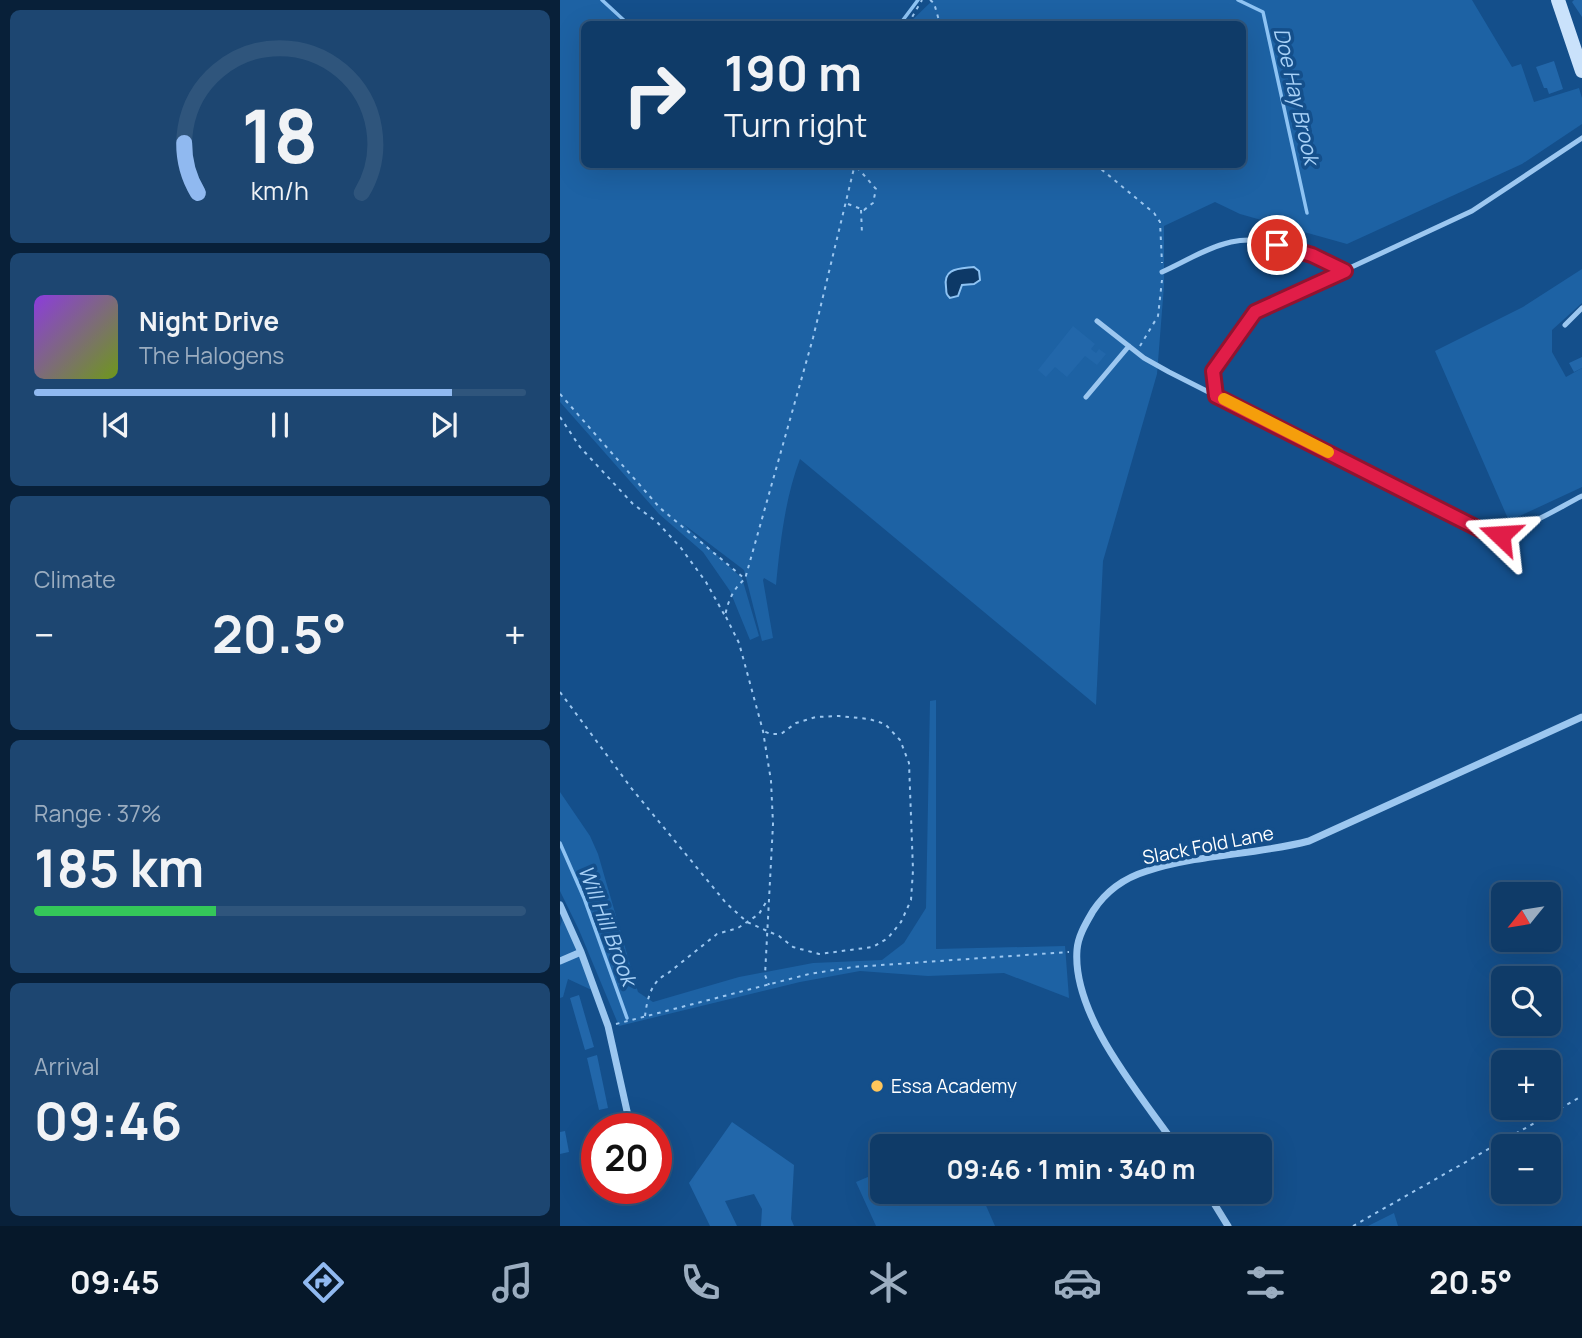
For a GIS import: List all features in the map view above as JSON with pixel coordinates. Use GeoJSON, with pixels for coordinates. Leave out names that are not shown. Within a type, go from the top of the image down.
{"type":"FeatureCollection","features":[{"type":"Feature","properties":{"kind":"main road"},"geometry":{"type":"LineString","coordinates":[[1558,0],[1582,71]]}},
{"type":"Feature","properties":{"kind":"street","name":"Slack Fold Lane"},"geometry":{"type":"LineString","coordinates":[[1168,1134],[1095,1028],[1079,976],[1077,951],[1084,928],[1097,904],[1116,885],[1151,869],[1263,852],[1310,841],[1582,717]]}},
{"type":"Feature","properties":{"kind":"street"},"geometry":{"type":"LineString","coordinates":[[560,905],[581,952],[608,1026],[627,1113]]}},
{"type":"Feature","properties":{"kind":"street"},"geometry":{"type":"LineString","coordinates":[[560,961],[581,952]]}},
{"type":"Feature","properties":{"kind":"street"},"geometry":{"type":"LineString","coordinates":[[1214,1204],[1228,1226]]}},
{"type":"Feature","properties":{"kind":"lane"},"geometry":{"type":"LineString","coordinates":[[1216,396],[1213,371],[1255,312],[1472,211],[1582,138]]}},
{"type":"Feature","properties":{"kind":"lane"},"geometry":{"type":"LineString","coordinates":[[1162,272],[1233,241],[1298,250],[1345,271]]}},
{"type":"Feature","properties":{"kind":"lane"},"geometry":{"type":"LineString","coordinates":[[1564,325],[1582,308]]}},
{"type":"Feature","properties":{"kind":"lane"},"geometry":{"type":"LineString","coordinates":[[1097,321],[1161,368],[1487,533],[1500,535],[1582,496]]}},
{"type":"Feature","properties":{"kind":"lane"},"geometry":{"type":"LineString","coordinates":[[1086,397],[1129,346]]}},
{"type":"Feature","properties":{"kind":"path"},"geometry":{"type":"LineString","coordinates":[[910,21],[922,0]]}},
{"type":"Feature","properties":{"kind":"path"},"geometry":{"type":"LineString","coordinates":[[930,0],[934,3],[939,21]]}},
{"type":"Feature","properties":{"kind":"path"},"geometry":{"type":"LineString","coordinates":[[726,616],[727,605],[736,587],[745,579],[813,338],[854,168]]}},
{"type":"Feature","properties":{"kind":"path"},"geometry":{"type":"LineString","coordinates":[[846,203],[864,210],[873,204],[876,189],[858,168]]}},
{"type":"Feature","properties":{"kind":"path"},"geometry":{"type":"LineString","coordinates":[[1100,168],[1154,213],[1160,222],[1162,272],[1158,316],[1136,352]]}},
{"type":"Feature","properties":{"kind":"path"},"geometry":{"type":"LineString","coordinates":[[861,209],[862,234]]}},
{"type":"Feature","properties":{"kind":"path"},"geometry":{"type":"LineString","coordinates":[[560,394],[660,508],[745,579]]}},
{"type":"Feature","properties":{"kind":"path"},"geometry":{"type":"LineString","coordinates":[[560,417],[580,447],[633,504],[657,522],[681,548],[706,582],[738,643],[763,731],[771,781],[773,824],[765,975],[769,985]]}},
{"type":"Feature","properties":{"kind":"path"},"geometry":{"type":"LineString","coordinates":[[560,692],[658,821],[726,903],[747,922],[779,936],[793,947],[819,954],[873,947],[888,938],[901,922],[911,900],[913,870],[909,763],[900,740],[884,724],[869,719],[839,716],[816,717],[796,723],[780,734],[763,731]]}},
{"type":"Feature","properties":{"kind":"path"},"geometry":{"type":"LineString","coordinates":[[645,1016],[653,987],[659,978],[717,934],[759,914],[769,894]]}},
{"type":"Feature","properties":{"kind":"path"},"geometry":{"type":"LineString","coordinates":[[608,1026],[809,974],[853,967],[1077,951]]}},
{"type":"Feature","properties":{"kind":"path"},"geometry":{"type":"LineString","coordinates":[[1353,1226],[1582,1096]]}},
{"type":"Feature","properties":{"kind":"shaded area"},"geometry":{"type":"Polygon","coordinates":[[[560,0],[601,0],[621,21],[581,21],[581,168],[1246,168],[1246,21],[911,21],[933,0],[1472,0],[1512,67],[1521,64],[1534,102],[1579,88],[1582,98],[1582,124],[1522,164],[1347,244],[1240,214],[1215,202],[1164,226],[1164,286],[1157,374],[1103,561],[1096,705],[800,459],[787,505],[776,585],[764,578],[763,580],[773,638],[762,641],[744,570],[682,523],[742,578],[759,636],[750,640],[730,591],[703,552],[659,514],[560,402],[560,0]]]}},
{"type":"Feature","properties":{"kind":"shaded area"},"geometry":{"type":"Polygon","coordinates":[[[974,267],[979,271],[980,280],[974,284],[962,285],[958,296],[950,298],[946,294],[949,273],[974,267]]]}},
{"type":"Feature","properties":{"kind":"shaded area"},"geometry":{"type":"Polygon","coordinates":[[[1582,269],[1582,303],[1552,330],[1552,352],[1566,377],[1582,368],[1582,487],[1509,521],[1435,351],[1523,307],[1582,269]]]}},
{"type":"Feature","properties":{"kind":"shaded area"},"geometry":{"type":"Polygon","coordinates":[[[936,700],[936,949],[1065,946],[1069,998],[1004,973],[928,976],[860,971],[800,982],[619,1026],[560,891],[560,792],[590,836],[598,854],[638,992],[653,1002],[739,977],[813,963],[882,960],[904,943],[926,908],[930,701],[936,700]]]}},
{"type":"Feature","properties":{"kind":"shaded area"},"geometry":{"type":"Polygon","coordinates":[[[564,914],[596,992],[568,979],[563,997],[560,998],[560,927],[564,914]]]}},
{"type":"Feature","properties":{"kind":"shaded area"},"geometry":{"type":"Polygon","coordinates":[[[870,1176],[870,1204],[985,1204],[995,1226],[876,1226],[856,1182],[870,1176]]]}},
{"type":"Feature","properties":{"kind":"shaded area"},"geometry":{"type":"Polygon","coordinates":[[[1394,1213],[1398,1226],[1368,1226],[1394,1213]]]}},
{"type":"Feature","properties":{"kind":"building"},"geometry":{"type":"Polygon","coordinates":[[[1582,0],[1582,17],[1572,2],[1582,0]]]}},
{"type":"Feature","properties":{"kind":"building"},"geometry":{"type":"Polygon","coordinates":[[[1554,61],[1563,89],[1549,94],[1536,67],[1554,61]]]}},
{"type":"Feature","properties":{"kind":"building"},"geometry":{"type":"Polygon","coordinates":[[[1073,326],[1095,344],[1091,349],[1096,353],[1099,349],[1106,354],[1097,365],[1085,356],[1067,377],[1055,367],[1046,377],[1038,370],[1073,326]]]}},
{"type":"Feature","properties":{"kind":"building"},"geometry":{"type":"Polygon","coordinates":[[[1582,357],[1582,368],[1574,372],[1569,363],[1582,357]]]}},
{"type":"Feature","properties":{"kind":"building"},"geometry":{"type":"Polygon","coordinates":[[[579,995],[594,1047],[585,1050],[570,998],[579,995]]]}},
{"type":"Feature","properties":{"kind":"building"},"geometry":{"type":"Polygon","coordinates":[[[597,1055],[608,1108],[599,1110],[587,1058],[597,1055]]]}},
{"type":"Feature","properties":{"kind":"building"},"geometry":{"type":"Polygon","coordinates":[[[732,1122],[794,1165],[791,1219],[794,1226],[761,1226],[762,1209],[754,1194],[725,1201],[737,1226],[710,1226],[689,1183],[732,1122]]]}},
{"type":"Feature","properties":{"kind":"building"},"geometry":{"type":"Polygon","coordinates":[[[565,1131],[569,1152],[560,1154],[560,1132],[565,1131]]]}},
{"type":"Feature","properties":{"kind":"waterway","name":"Doe Hay Brook"},"geometry":{"type":"LineString","coordinates":[[602,0],[625,21]]}},
{"type":"Feature","properties":{"kind":"waterway","name":"Doe Hay Brook"},"geometry":{"type":"LineString","coordinates":[[902,21],[918,0]]}},
{"type":"Feature","properties":{"kind":"waterway","name":"Doe Hay Brook"},"geometry":{"type":"LineString","coordinates":[[1238,0],[1263,12],[1307,213]]}},
{"type":"Feature","properties":{"kind":"waterway","name":"Will Hill Brook"},"geometry":{"type":"LineString","coordinates":[[560,843],[584,898],[627,1018]]}},
{"type":"Feature","properties":{"kind":"slow traffic"},"geometry":{"type":"LineString","coordinates":[[1224,399],[1328,452]]}},
{"type":"Feature","properties":{"kind":"place","name":"Essa Academy"},"geometry":{"type":"Point","coordinates":[877,1086]}},
{"type":"Feature","properties":{"kind":"route"},"geometry":{"type":"LineString","coordinates":[[1277,245],[1312,255],[1345,271],[1255,312],[1213,371],[1216,396],[1487,533],[1500,535]]}}]}
